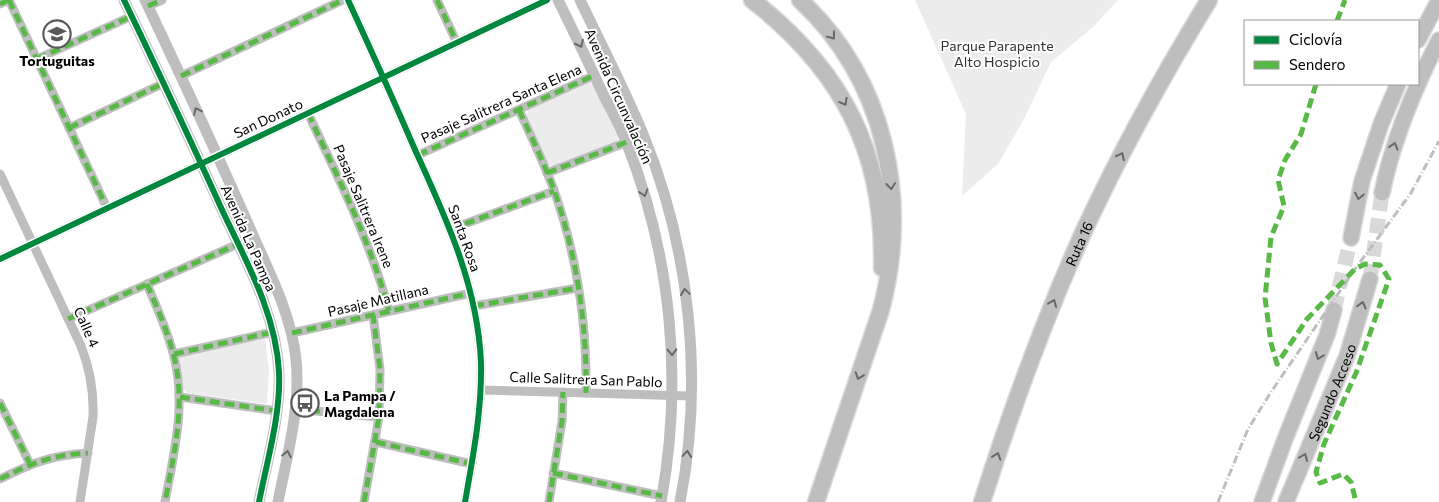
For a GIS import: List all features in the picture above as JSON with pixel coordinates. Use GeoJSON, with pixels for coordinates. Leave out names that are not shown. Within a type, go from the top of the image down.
{"type":"FeatureCollection","features":[{"type":"Feature","properties":{"kind":"highway"},"geometry":{"type":"LineString","coordinates":[[752,0],[795,38],[824,70],[845,103],[861,137],[872,173],[881,235],[881,283],[875,330]]}},
{"type":"Feature","properties":{"kind":"highway"},"geometry":{"type":"LineString","coordinates":[[800,0],[831,34],[854,68],[873,111],[888,164],[894,208],[893,250],[886,290],[875,330],[816,502]]}},
{"type":"Feature","properties":{"kind":"highway","name":"Ruta 16"},"geometry":{"type":"LineString","coordinates":[[982,502],[1035,349],[1084,233],[1138,123],[1209,0]]}},
{"type":"Feature","properties":{"kind":"main road"},"geometry":{"type":"LineString","coordinates":[[1419,38],[1439,0]]}},
{"type":"Feature","properties":{"kind":"main road"},"geometry":{"type":"LineString","coordinates":[[1419,82],[1439,40]]}},
{"type":"Feature","properties":{"kind":"main road"},"geometry":{"type":"LineString","coordinates":[[1351,238],[1362,181],[1381,124],[1398,85]]}},
{"type":"Feature","properties":{"kind":"main road"},"geometry":{"type":"LineString","coordinates":[[1382,193],[1397,134],[1418,85]]}},
{"type":"Feature","properties":{"kind":"main road","name":"Segundo Acceso"},"geometry":{"type":"LineString","coordinates":[[1286,502],[1347,356],[1370,279]]}},
{"type":"Feature","properties":{"kind":"main road","name":"Segundo Acceso"},"geometry":{"type":"LineString","coordinates":[[1262,502],[1324,343],[1334,310]]}},
{"type":"Feature","properties":{"kind":"street"},"geometry":{"type":"LineString","coordinates":[[0,4],[9,0],[107,208]]}},
{"type":"Feature","properties":{"kind":"street","name":"Avenida La Pampa"},"geometry":{"type":"LineString","coordinates":[[124,0],[238,244],[263,301],[273,332],[279,373],[276,411],[259,502]]}},
{"type":"Feature","properties":{"kind":"street"},"geometry":{"type":"LineString","coordinates":[[147,3],[162,0]]}},
{"type":"Feature","properties":{"kind":"street"},"geometry":{"type":"LineString","coordinates":[[181,76],[343,0]]}},
{"type":"Feature","properties":{"kind":"street","name":"Santa Rosa"},"geometry":{"type":"LineString","coordinates":[[348,0],[451,229],[471,293],[479,342],[481,390],[477,430],[465,502]]}},
{"type":"Feature","properties":{"kind":"street"},"geometry":{"type":"LineString","coordinates":[[437,0],[457,43]]}},
{"type":"Feature","properties":{"kind":"street","name":"San Donato"},"geometry":{"type":"LineString","coordinates":[[0,259],[547,0]]}},
{"type":"Feature","properties":{"kind":"street","name":"Avenida Circunvalación"},"geometry":{"type":"LineString","coordinates":[[558,0],[626,142],[646,199],[660,258],[670,331],[672,396],[669,445],[661,499]]}},
{"type":"Feature","properties":{"kind":"street","name":"Avenida Circunvalación"},"geometry":{"type":"LineString","coordinates":[[580,0],[643,132],[669,210],[681,266],[686,296],[691,355],[691,396],[686,463],[680,502]]}},
{"type":"Feature","properties":{"kind":"street","name":"Avenida La Pampa"},"geometry":{"type":"LineString","coordinates":[[147,3],[218,156],[280,297],[292,333],[297,373],[296,409],[278,502]]}},
{"type":"Feature","properties":{"kind":"street"},"geometry":{"type":"LineString","coordinates":[[37,59],[132,16]]}},
{"type":"Feature","properties":{"kind":"street","name":"Pasaje Salitrera Santa Elena"},"geometry":{"type":"LineString","coordinates":[[418,155],[595,75]]}},
{"type":"Feature","properties":{"kind":"street"},"geometry":{"type":"LineString","coordinates":[[69,128],[164,83]]}},
{"type":"Feature","properties":{"kind":"street"},"geometry":{"type":"LineString","coordinates":[[519,110],[554,191],[569,240],[585,342],[586,393]]}},
{"type":"Feature","properties":{"kind":"street","name":"Pasaje Salitrera Irene"},"geometry":{"type":"LineString","coordinates":[[308,113],[366,240],[390,311]]}},
{"type":"Feature","properties":{"kind":"street"},"geometry":{"type":"LineString","coordinates":[[547,173],[626,142]]}},
{"type":"Feature","properties":{"kind":"street","name":"Calle 4"},"geometry":{"type":"LineString","coordinates":[[0,174],[86,360],[92,390],[93,417],[80,502]]}},
{"type":"Feature","properties":{"kind":"street"},"geometry":{"type":"LineString","coordinates":[[451,229],[554,191]]}},
{"type":"Feature","properties":{"kind":"street"},"geometry":{"type":"LineString","coordinates":[[68,319],[238,244]]}},
{"type":"Feature","properties":{"kind":"street"},"geometry":{"type":"LineString","coordinates":[[147,284],[174,354],[180,397],[179,424],[165,502]]}},
{"type":"Feature","properties":{"kind":"street"},"geometry":{"type":"LineString","coordinates":[[474,306],[578,288]]}},
{"type":"Feature","properties":{"kind":"street","name":"Pasaje Matillana"},"geometry":{"type":"LineString","coordinates":[[292,333],[471,293]]}},
{"type":"Feature","properties":{"kind":"street"},"geometry":{"type":"LineString","coordinates":[[364,502],[379,417],[380,369],[373,315]]}},
{"type":"Feature","properties":{"kind":"street"},"geometry":{"type":"LineString","coordinates":[[174,354],[273,332]]}},
{"type":"Feature","properties":{"kind":"street","name":"Calle Salitrera San Pablo"},"geometry":{"type":"LineString","coordinates":[[481,390],[691,396]]}},
{"type":"Feature","properties":{"kind":"street"},"geometry":{"type":"LineString","coordinates":[[548,502],[562,421],[564,392]]}},
{"type":"Feature","properties":{"kind":"street"},"geometry":{"type":"LineString","coordinates":[[180,397],[276,411]]}},
{"type":"Feature","properties":{"kind":"street"},"geometry":{"type":"LineString","coordinates":[[0,403],[30,464]]}},
{"type":"Feature","properties":{"kind":"street"},"geometry":{"type":"LineString","coordinates":[[296,409],[379,417]]}},
{"type":"Feature","properties":{"kind":"street"},"geometry":{"type":"LineString","coordinates":[[376,442],[472,464]]}},
{"type":"Feature","properties":{"kind":"street"},"geometry":{"type":"LineString","coordinates":[[0,479],[30,464],[57,456],[88,453]]}},
{"type":"Feature","properties":{"kind":"street"},"geometry":{"type":"LineString","coordinates":[[554,473],[661,499]]}},
{"type":"Feature","properties":{"kind":"green space","name":"Parque Parapente Alto Hospicio"},"geometry":{"type":"Polygon","coordinates":[[[915,0],[1118,0],[1093,27],[1051,62],[1025,117],[998,164],[962,196],[966,114],[915,0]]]}},
{"type":"Feature","properties":{"kind":"green space"},"geometry":{"type":"Polygon","coordinates":[[[589,82],[593,84],[618,138],[616,143],[554,167],[548,164],[526,118],[528,110],[589,82]]]}},
{"type":"Feature","properties":{"kind":"green space"},"geometry":{"type":"Polygon","coordinates":[[[265,339],[269,370],[267,404],[187,393],[182,387],[178,360],[181,356],[265,339]]]}},
{"type":"Feature","properties":{"kind":"tunnel"},"geometry":{"type":"LineString","coordinates":[[1370,279],[1382,193]]}},
{"type":"Feature","properties":{"kind":"tunnel"},"geometry":{"type":"LineString","coordinates":[[1334,310],[1351,238]]}},
{"type":"Feature","properties":{"kind":"railway"},"geometry":{"type":"LineString","coordinates":[[1218,502],[1248,429],[1355,269],[1411,193],[1439,141]]}},
{"type":"Feature","properties":{"kind":"marked path"},"geometry":{"type":"LineString","coordinates":[[9,0],[107,208]]}},
{"type":"Feature","properties":{"kind":"marked path"},"geometry":{"type":"LineString","coordinates":[[0,4],[9,0]]}},
{"type":"Feature","properties":{"kind":"marked path"},"geometry":{"type":"LineString","coordinates":[[148,6],[162,0]]}},
{"type":"Feature","properties":{"kind":"marked path"},"geometry":{"type":"LineString","coordinates":[[181,76],[343,0]]}},
{"type":"Feature","properties":{"kind":"marked path"},"geometry":{"type":"LineString","coordinates":[[437,0],[457,43]]}},
{"type":"Feature","properties":{"kind":"marked path"},"geometry":{"type":"LineString","coordinates":[[1337,20],[1345,0]]}},
{"type":"Feature","properties":{"kind":"marked path"},"geometry":{"type":"LineString","coordinates":[[37,59],[132,16]]}},
{"type":"Feature","properties":{"kind":"marked path"},"geometry":{"type":"LineString","coordinates":[[418,155],[595,75]]}},
{"type":"Feature","properties":{"kind":"marked path"},"geometry":{"type":"LineString","coordinates":[[69,128],[164,83]]}},
{"type":"Feature","properties":{"kind":"marked path"},"geometry":{"type":"LineString","coordinates":[[1316,85],[1301,134],[1285,160],[1278,180],[1284,206],[1271,237],[1265,298],[1271,343],[1277,364],[1307,319],[1355,269],[1365,264],[1380,265],[1389,279],[1356,373],[1324,444],[1316,472],[1320,483],[1343,474],[1351,482],[1356,502]]}},
{"type":"Feature","properties":{"kind":"marked path"},"geometry":{"type":"LineString","coordinates":[[519,110],[554,190],[569,240],[579,290],[585,341],[586,393]]}},
{"type":"Feature","properties":{"kind":"marked path"},"geometry":{"type":"LineString","coordinates":[[308,113],[363,235],[382,285],[389,311]]}},
{"type":"Feature","properties":{"kind":"marked path"},"geometry":{"type":"LineString","coordinates":[[547,173],[627,142]]}},
{"type":"Feature","properties":{"kind":"marked path"},"geometry":{"type":"LineString","coordinates":[[451,229],[554,191]]}},
{"type":"Feature","properties":{"kind":"marked path"},"geometry":{"type":"LineString","coordinates":[[68,319],[238,244]]}},
{"type":"Feature","properties":{"kind":"marked path"},"geometry":{"type":"LineString","coordinates":[[147,284],[171,344],[179,390],[178,428],[165,502]]}},
{"type":"Feature","properties":{"kind":"marked path"},"geometry":{"type":"LineString","coordinates":[[474,306],[578,288]]}},
{"type":"Feature","properties":{"kind":"marked path"},"geometry":{"type":"LineString","coordinates":[[292,333],[471,293]]}},
{"type":"Feature","properties":{"kind":"marked path"},"geometry":{"type":"LineString","coordinates":[[364,502],[379,417],[380,369],[373,315]]}},
{"type":"Feature","properties":{"kind":"marked path"},"geometry":{"type":"LineString","coordinates":[[174,354],[273,332]]}},
{"type":"Feature","properties":{"kind":"marked path"},"geometry":{"type":"LineString","coordinates":[[549,502],[562,421],[563,392]]}},
{"type":"Feature","properties":{"kind":"marked path"},"geometry":{"type":"LineString","coordinates":[[180,397],[277,411]]}},
{"type":"Feature","properties":{"kind":"marked path"},"geometry":{"type":"LineString","coordinates":[[0,403],[30,464]]}},
{"type":"Feature","properties":{"kind":"marked path"},"geometry":{"type":"LineString","coordinates":[[295,409],[379,417]]}},
{"type":"Feature","properties":{"kind":"marked path"},"geometry":{"type":"LineString","coordinates":[[376,442],[472,464]]}},
{"type":"Feature","properties":{"kind":"marked path"},"geometry":{"type":"LineString","coordinates":[[0,479],[42,461],[88,453]]}},
{"type":"Feature","properties":{"kind":"marked path"},"geometry":{"type":"LineString","coordinates":[[553,473],[662,496]]}},
{"type":"Feature","properties":{"kind":"cycle path"},"geometry":{"type":"LineString","coordinates":[[124,0],[259,289],[272,330],[279,372],[278,404],[259,502]]}},
{"type":"Feature","properties":{"kind":"cycle path"},"geometry":{"type":"LineString","coordinates":[[348,0],[439,203],[459,255],[474,308],[479,335],[481,381],[476,433],[465,502]]}},
{"type":"Feature","properties":{"kind":"cycle path"},"geometry":{"type":"LineString","coordinates":[[0,259],[547,0]]}},
{"type":"Feature","properties":{"kind":"place","name":"Tortuguitas"},"geometry":{"type":"Point","coordinates":[57,34]}},
{"type":"Feature","properties":{"kind":"place","name":"La Pampa / Magdalena"},"geometry":{"type":"Point","coordinates":[305,403]}}]}
